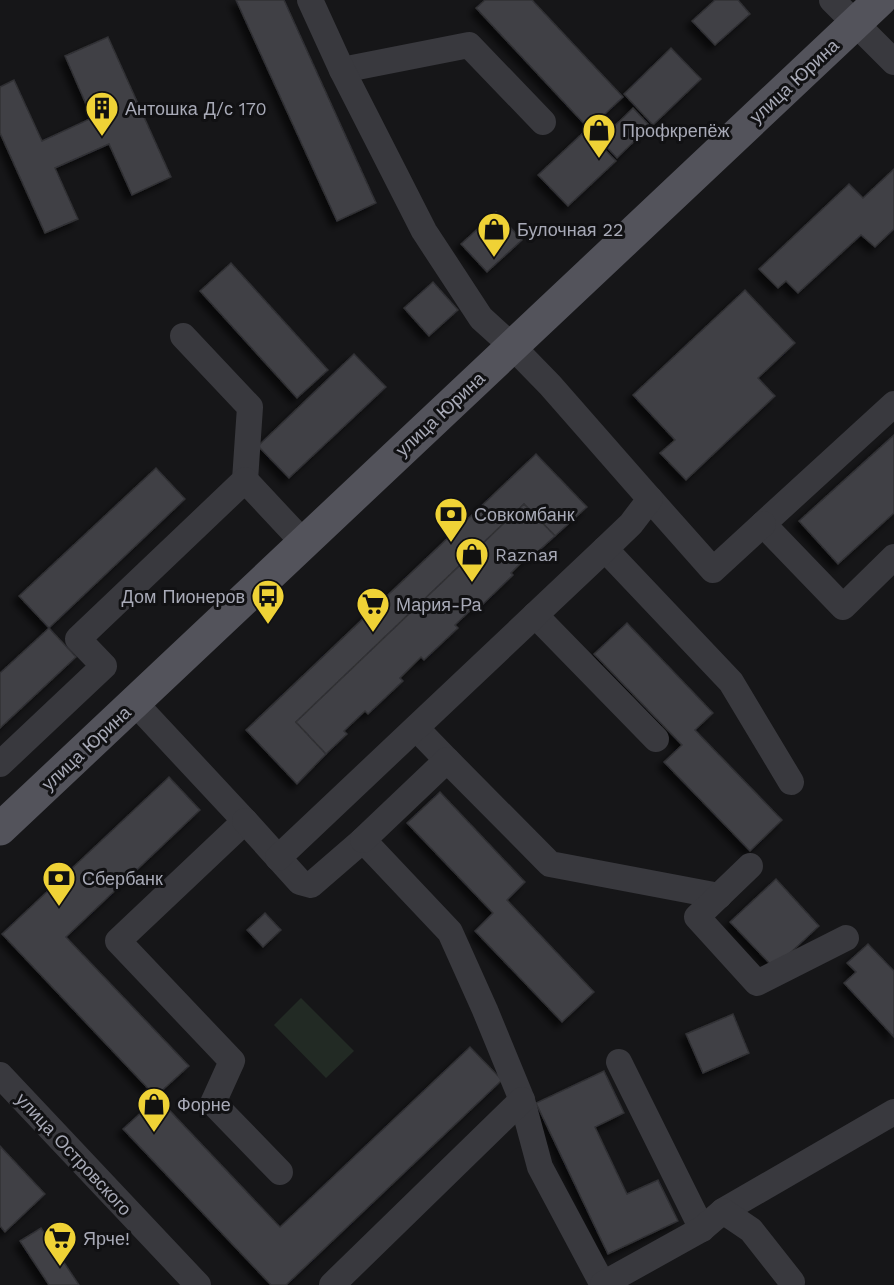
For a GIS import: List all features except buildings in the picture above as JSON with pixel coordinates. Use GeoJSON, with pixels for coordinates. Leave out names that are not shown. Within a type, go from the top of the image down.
{"type":"FeatureCollection","features":[{"type":"Feature","properties":{"kind":"main road","name":"улица Юрина"},"geometry":{"type":"LineString","coordinates":[[0,829],[880,0]]}},
{"type":"Feature","properties":{"kind":"street"},"geometry":{"type":"LineString","coordinates":[[310,0],[342,70],[424,231],[481,318],[550,385],[713,570],[894,404]]}},
{"type":"Feature","properties":{"kind":"street"},"geometry":{"type":"LineString","coordinates":[[832,0],[894,62]]}},
{"type":"Feature","properties":{"kind":"street"},"geometry":{"type":"LineString","coordinates":[[342,70],[469,45],[543,122]]}},
{"type":"Feature","properties":{"kind":"street"},"geometry":{"type":"LineString","coordinates":[[0,764],[104,666],[78,639],[244,480],[250,407],[183,336]]}},
{"type":"Feature","properties":{"kind":"street"},"geometry":{"type":"LineString","coordinates":[[244,480],[303,542]]}},
{"type":"Feature","properties":{"kind":"street"},"geometry":{"type":"LineString","coordinates":[[278,858],[631,524],[650,499]]}},
{"type":"Feature","properties":{"kind":"street"},"geometry":{"type":"LineString","coordinates":[[763,524],[843,607],[894,557]]}},
{"type":"Feature","properties":{"kind":"street"},"geometry":{"type":"LineString","coordinates":[[605,549],[731,682],[791,782]]}},
{"type":"Feature","properties":{"kind":"street"},"geometry":{"type":"LineString","coordinates":[[535,615],[656,739]]}},
{"type":"Feature","properties":{"kind":"street"},"geometry":{"type":"LineString","coordinates":[[134,702],[300,882],[311,885],[363,840],[447,760]]}},
{"type":"Feature","properties":{"kind":"street"},"geometry":{"type":"LineString","coordinates":[[416,728],[550,864],[719,896]]}},
{"type":"Feature","properties":{"kind":"street"},"geometry":{"type":"LineString","coordinates":[[245,822],[118,941],[232,1061],[213,1103],[280,1172]]}},
{"type":"Feature","properties":{"kind":"street"},"geometry":{"type":"LineString","coordinates":[[363,840],[450,932],[522,1100],[540,1167],[603,1285],[702,1229],[723,1211],[894,1112]]}},
{"type":"Feature","properties":{"kind":"street"},"geometry":{"type":"LineString","coordinates":[[750,866],[697,917],[757,983],[846,938]]}},
{"type":"Feature","properties":{"kind":"street"},"geometry":{"type":"LineString","coordinates":[[619,1062],[702,1229]]}},
{"type":"Feature","properties":{"kind":"street","name":"улица Островского"},"geometry":{"type":"LineString","coordinates":[[0,1075],[198,1285]]}},
{"type":"Feature","properties":{"kind":"street"},"geometry":{"type":"LineString","coordinates":[[332,1285],[522,1100]]}},
{"type":"Feature","properties":{"kind":"street"},"geometry":{"type":"LineString","coordinates":[[723,1211],[751,1230],[792,1282]]}},
{"type":"Feature","properties":{"kind":"shaded area"},"geometry":{"type":"Polygon","coordinates":[[[301,998],[354,1051],[326,1078],[274,1025],[301,998]]]}},
{"type":"Feature","properties":{"kind":"place","name":"Антошка Д/с 170"},"geometry":{"type":"Point","coordinates":[102,137]}},
{"type":"Feature","properties":{"kind":"place","name":"Профкрепёж"},"geometry":{"type":"Point","coordinates":[599,159]}},
{"type":"Feature","properties":{"kind":"place","name":"Булочная 22"},"geometry":{"type":"Point","coordinates":[494,258]}},
{"type":"Feature","properties":{"kind":"place","name":"Совкомбанк"},"geometry":{"type":"Point","coordinates":[451,543]}},
{"type":"Feature","properties":{"kind":"place","name":"Raznaя"},"geometry":{"type":"Point","coordinates":[472,583]}},
{"type":"Feature","properties":{"kind":"place","name":"Дом Пионеров"},"geometry":{"type":"Point","coordinates":[268,625]}},
{"type":"Feature","properties":{"kind":"place","name":"Мария-Ра"},"geometry":{"type":"Point","coordinates":[373,633]}},
{"type":"Feature","properties":{"kind":"place","name":"Сбербанк"},"geometry":{"type":"Point","coordinates":[59,907]}},
{"type":"Feature","properties":{"kind":"place","name":"Форне"},"geometry":{"type":"Point","coordinates":[154,1133]}},
{"type":"Feature","properties":{"kind":"place","name":"Ярче!"},"geometry":{"type":"Point","coordinates":[60,1267]}}]}
